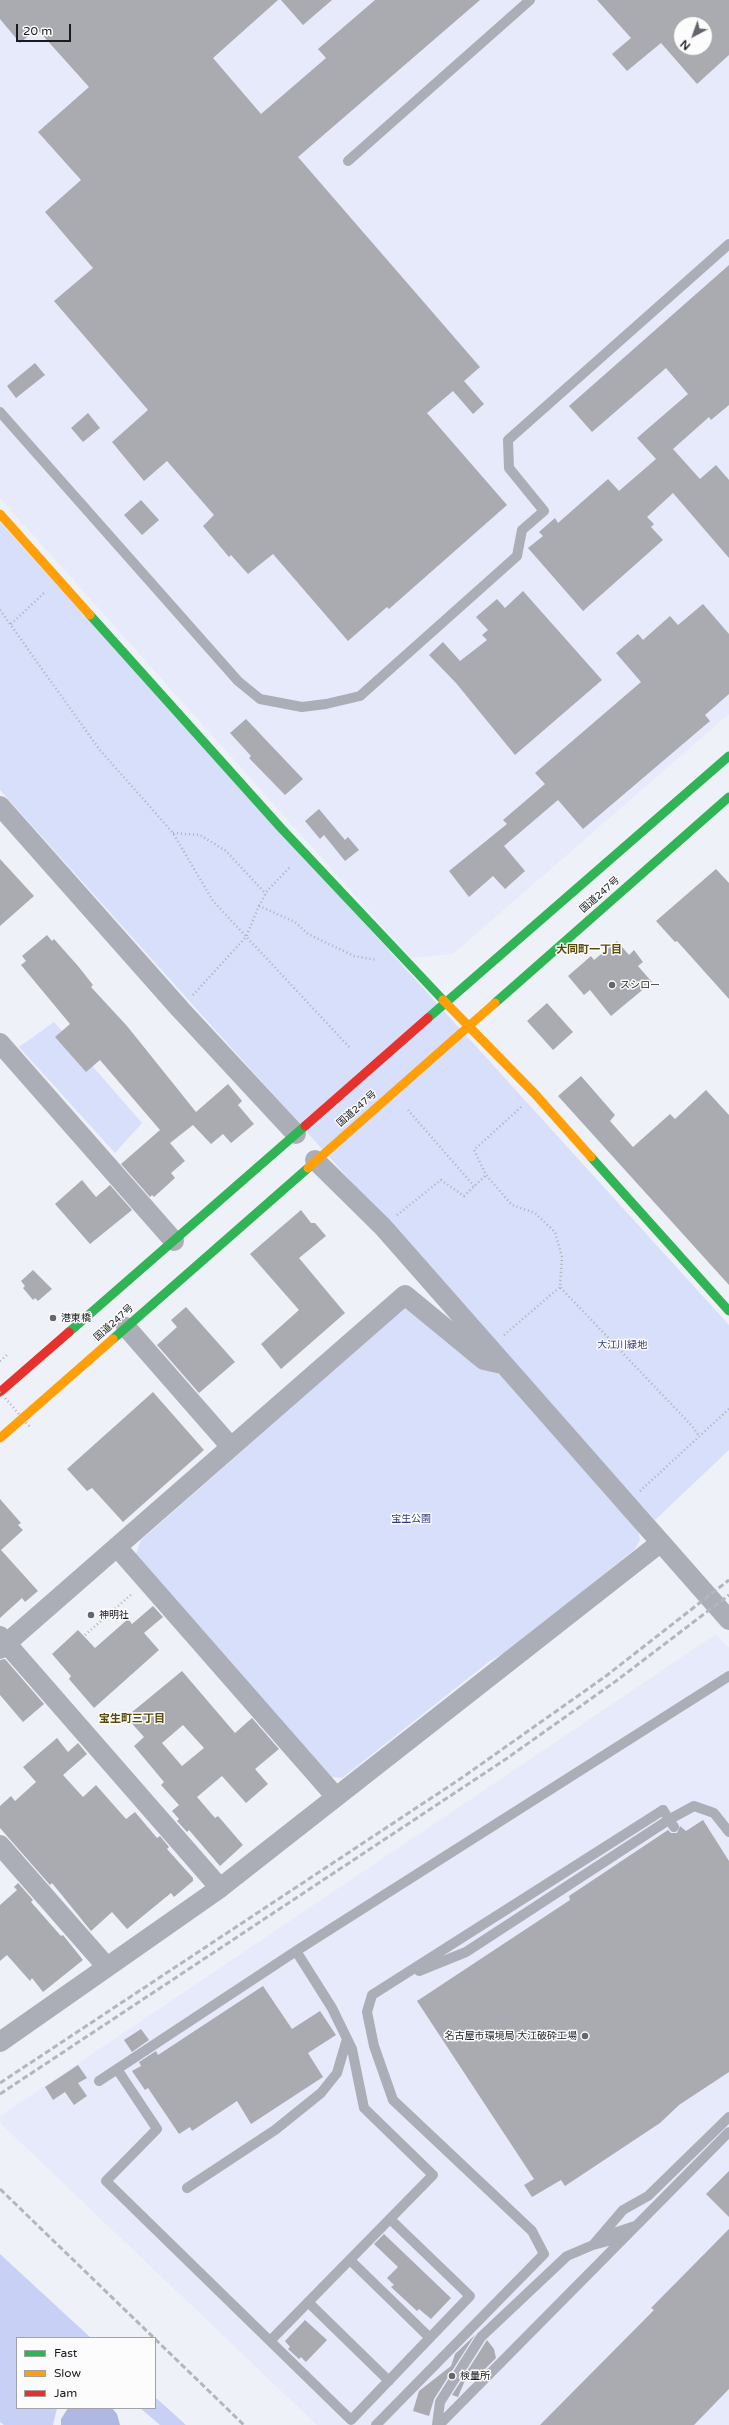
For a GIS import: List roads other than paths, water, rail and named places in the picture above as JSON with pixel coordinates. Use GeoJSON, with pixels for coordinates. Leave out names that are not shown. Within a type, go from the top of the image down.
{"type":"FeatureCollection","features":[{"type":"Feature","properties":{"kind":"main road"},"geometry":{"type":"LineString","coordinates":[[0,514],[281,828],[446,1003],[535,1094],[729,1310]]}},
{"type":"Feature","properties":{"kind":"main road","name":"国道247号"},"geometry":{"type":"LineString","coordinates":[[0,1392],[729,756]]}},
{"type":"Feature","properties":{"kind":"main road","name":"国道247号"},"geometry":{"type":"LineString","coordinates":[[0,1438],[729,797]]}},
{"type":"Feature","properties":{"kind":"street"},"geometry":{"type":"LineString","coordinates":[[0,806],[180,1009],[296,1134]]}},
{"type":"Feature","properties":{"kind":"street"},"geometry":{"type":"LineString","coordinates":[[0,1043],[174,1240]]}},
{"type":"Feature","properties":{"kind":"street"},"geometry":{"type":"LineString","coordinates":[[315,1160],[383,1227],[502,1364],[729,1620]]}},
{"type":"Feature","properties":{"kind":"street"},"geometry":{"type":"LineString","coordinates":[[220,1888],[2,1643],[117,1547],[405,1295],[484,1360],[502,1364]]}},
{"type":"Feature","properties":{"kind":"street"},"geometry":{"type":"LineString","coordinates":[[126,1327],[231,1447]]}},
{"type":"Feature","properties":{"kind":"street"},"geometry":{"type":"LineString","coordinates":[[0,2042],[220,1888],[660,1543]]}},
{"type":"Feature","properties":{"kind":"street"},"geometry":{"type":"LineString","coordinates":[[117,1547],[336,1797]]}},
{"type":"Feature","properties":{"kind":"street"},"geometry":{"type":"LineString","coordinates":[[0,1845],[107,1967]]}},
{"type":"Feature","properties":{"kind":"lane"},"geometry":{"type":"LineString","coordinates":[[348,161],[530,0]]}},
{"type":"Feature","properties":{"kind":"lane"},"geometry":{"type":"LineString","coordinates":[[0,412],[177,614],[243,685],[260,699],[283,704],[302,707],[340,701],[360,696],[517,556],[522,530],[544,511],[509,468],[508,440],[729,244]]}},
{"type":"Feature","properties":{"kind":"lane"},"geometry":{"type":"LineString","coordinates":[[99,2081],[296,1951],[729,1676]]}},
{"type":"Feature","properties":{"kind":"lane"},"geometry":{"type":"LineString","coordinates":[[393,1982],[466,1952],[670,1819],[694,1806],[714,1813],[729,1832]]}},
{"type":"Feature","properties":{"kind":"lane"},"geometry":{"type":"LineString","coordinates":[[376,2425],[544,2254],[532,2231],[393,2100],[374,2046],[367,2012],[372,1995],[663,1810],[674,1827]]}},
{"type":"Feature","properties":{"kind":"lane"},"geometry":{"type":"LineString","coordinates":[[270,2342],[433,2175],[364,2108],[352,2049],[332,2008],[296,1951]]}},
{"type":"Feature","properties":{"kind":"lane"},"geometry":{"type":"LineString","coordinates":[[186,2188],[274,2130],[321,2093],[337,2073],[347,2039]]}},
{"type":"Feature","properties":{"kind":"lane"},"geometry":{"type":"LineString","coordinates":[[117,2069],[157,2129],[106,2181],[351,2420],[470,2296],[390,2219]]}},
{"type":"Feature","properties":{"kind":"lane"},"geometry":{"type":"LineString","coordinates":[[593,2245],[623,2210],[648,2196],[729,2117]]}},
{"type":"Feature","properties":{"kind":"lane"},"geometry":{"type":"LineString","coordinates":[[438,2425],[729,2132]]}},
{"type":"Feature","properties":{"kind":"lane"},"geometry":{"type":"LineString","coordinates":[[438,2425],[440,2402],[481,2337],[567,2256],[593,2245],[608,2241],[617,2232],[639,2224]]}},
{"type":"Feature","properties":{"kind":"lane"},"geometry":{"type":"LineString","coordinates":[[350,2260],[430,2338]]}},
{"type":"Feature","properties":{"kind":"lane"},"geometry":{"type":"LineString","coordinates":[[308,2302],[389,2381]]}},
{"type":"Feature","properties":{"kind":"railway"},"geometry":{"type":"LineString","coordinates":[[0,2083],[463,1777],[606,1676],[729,1580]]}},
{"type":"Feature","properties":{"kind":"railway"},"geometry":{"type":"LineString","coordinates":[[0,2094],[506,1759],[616,1681],[729,1595]]}},
{"type":"Feature","properties":{"kind":"railway"},"geometry":{"type":"LineString","coordinates":[[0,2189],[153,2337]]}},
{"type":"Feature","properties":{"kind":"railway"},"geometry":{"type":"LineString","coordinates":[[156,2340],[244,2425]]}},
{"type":"Feature","properties":{"kind":"place","name":"スシロー"},"geometry":{"type":"Point","coordinates":[612,985]}},
{"type":"Feature","properties":{"kind":"place","name":"港東橋"},"geometry":{"type":"Point","coordinates":[53,1318]}},
{"type":"Feature","properties":{"kind":"place","name":"神明社"},"geometry":{"type":"Point","coordinates":[91,1615]}},
{"type":"Feature","properties":{"kind":"place","name":"名古屋市環境局 大江破砕工場"},"geometry":{"type":"Point","coordinates":[585,2036]}},
{"type":"Feature","properties":{"kind":"place","name":"検量所"},"geometry":{"type":"Point","coordinates":[452,2376]}},
{"type":"Feature","properties":{"kind":"district","name":"大同町一丁目"},"geometry":{"type":"Point","coordinates":[589,950]}},
{"type":"Feature","properties":{"kind":"district","name":"宝生町三丁目"},"geometry":{"type":"Point","coordinates":[132,1719]}},
{"type":"Feature","properties":{"kind":"park label","name":"大江川緑地"},"geometry":{"type":"Point","coordinates":[622,1345]}},
{"type":"Feature","properties":{"kind":"park label","name":"宝生公園"},"geometry":{"type":"Point","coordinates":[411,1519]}}]}
